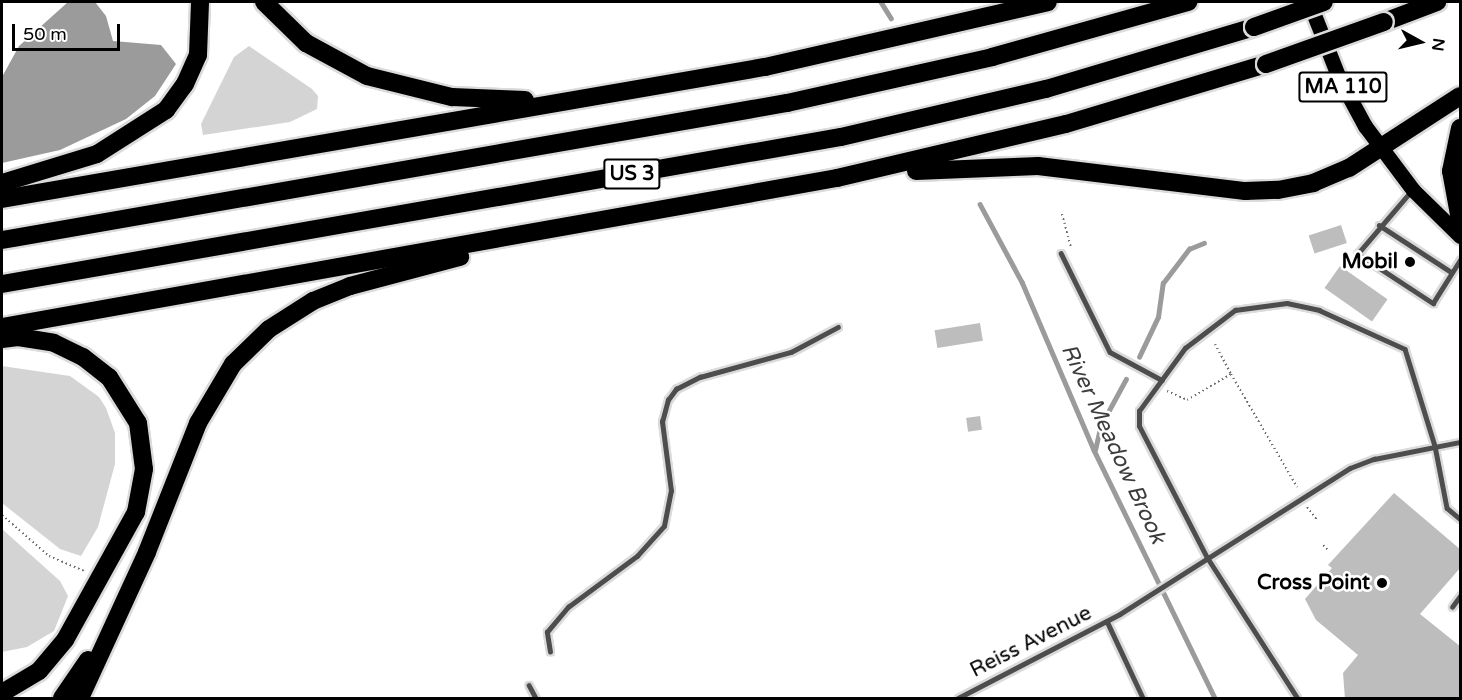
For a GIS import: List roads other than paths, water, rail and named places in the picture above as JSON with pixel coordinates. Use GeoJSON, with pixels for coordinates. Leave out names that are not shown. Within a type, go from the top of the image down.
{"type":"FeatureCollection","features":[{"type":"Feature","properties":{"kind":"highway"},"geometry":{"type":"LineString","coordinates":[[2,183],[97,154],[166,110],[185,84],[198,55],[200,2]]}},
{"type":"Feature","properties":{"kind":"highway"},"geometry":{"type":"LineString","coordinates":[[264,2],[320,53],[406,89],[510,100],[608,94]]}},
{"type":"Feature","properties":{"kind":"highway"},"geometry":{"type":"LineString","coordinates":[[2,199],[826,55],[1048,2]]}},
{"type":"Feature","properties":{"kind":"highway","name":"US 3"},"geometry":{"type":"LineString","coordinates":[[2,240],[808,99],[992,57],[1188,2]]}},
{"type":"Feature","properties":{"kind":"highway","name":"US 3"},"geometry":{"type":"LineString","coordinates":[[2,284],[831,139],[1046,89],[1254,27],[1324,2]]}},
{"type":"Feature","properties":{"kind":"highway"},"geometry":{"type":"LineString","coordinates":[[2,327],[837,178],[1066,124],[1266,64],[1437,2]]}},
{"type":"Feature","properties":{"kind":"highway"},"geometry":{"type":"LineString","coordinates":[[837,178],[1016,165],[1262,192],[1313,183],[1381,150],[1461,96]]}},
{"type":"Feature","properties":{"kind":"highway"},"geometry":{"type":"LineString","coordinates":[[1461,128],[1451,171],[1461,220]]}},
{"type":"Feature","properties":{"kind":"highway"},"geometry":{"type":"LineString","coordinates":[[80,699],[136,577],[209,400],[233,364],[269,329],[306,305],[350,286],[579,225]]}},
{"type":"Feature","properties":{"kind":"highway"},"geometry":{"type":"LineString","coordinates":[[2,339],[36,339],[83,357],[117,386],[138,423],[144,453],[141,497],[102,575],[57,652],[39,671],[2,693]]}},
{"type":"Feature","properties":{"kind":"highway"},"geometry":{"type":"LineString","coordinates":[[62,699],[136,577]]}},
{"type":"Feature","properties":{"kind":"main road","name":"MA 110"},"geometry":{"type":"LineString","coordinates":[[1309,2],[1339,78],[1381,150],[1413,190],[1461,236]]}},
{"type":"Feature","properties":{"kind":"lane"},"geometry":{"type":"LineString","coordinates":[[1413,190],[1379,225],[1358,254],[1433,303],[1450,272],[1461,260]]}},
{"type":"Feature","properties":{"kind":"lane"},"geometry":{"type":"LineString","coordinates":[[1379,225],[1450,272]]}},
{"type":"Feature","properties":{"kind":"lane"},"geometry":{"type":"LineString","coordinates":[[1061,254],[1110,352],[1162,380]]}},
{"type":"Feature","properties":{"kind":"lane"},"geometry":{"type":"LineString","coordinates":[[1297,699],[1207,558],[1139,426],[1139,411],[1185,348],[1226,314],[1255,305],[1287,303],[1318,310],[1405,349],[1435,446],[1447,508],[1461,519]]}},
{"type":"Feature","properties":{"kind":"lane"},"geometry":{"type":"LineString","coordinates":[[550,652],[547,633],[563,613],[637,556],[664,526],[671,491],[662,422],[676,389],[700,376],[791,352],[838,327]]}},
{"type":"Feature","properties":{"kind":"lane"},"geometry":{"type":"LineString","coordinates":[[1107,621],[1350,468],[1435,446],[1461,442]]}},
{"type":"Feature","properties":{"kind":"lane"},"geometry":{"type":"LineString","coordinates":[[1452,607],[1461,596]]}},
{"type":"Feature","properties":{"kind":"lane","name":"Reiss Avenue"},"geometry":{"type":"LineString","coordinates":[[958,699],[1107,621],[1143,699]]}},
{"type":"Feature","properties":{"kind":"lane"},"geometry":{"type":"LineString","coordinates":[[529,685],[536,699]]}},
{"type":"Feature","properties":{"kind":"waterway","name":"River Meadow Brook"},"geometry":{"type":"LineString","coordinates":[[881,2],[891,18]]}},
{"type":"Feature","properties":{"kind":"waterway","name":"River Meadow Brook"},"geometry":{"type":"LineString","coordinates":[[980,204],[1022,282],[1094,450],[1215,698]]}},
{"type":"Feature","properties":{"kind":"waterway"},"geometry":{"type":"LineString","coordinates":[[1139,357],[1158,317],[1163,283],[1189,249],[1204,243]]}},
{"type":"Feature","properties":{"kind":"waterway"},"geometry":{"type":"LineString","coordinates":[[1095,450],[1101,425],[1126,379]]}},
{"type":"Feature","properties":{"kind":"place","name":"Mobil"},"geometry":{"type":"Point","coordinates":[1410,262]}},
{"type":"Feature","properties":{"kind":"place","name":"Cross Point"},"geometry":{"type":"Point","coordinates":[1382,583]}}]}
